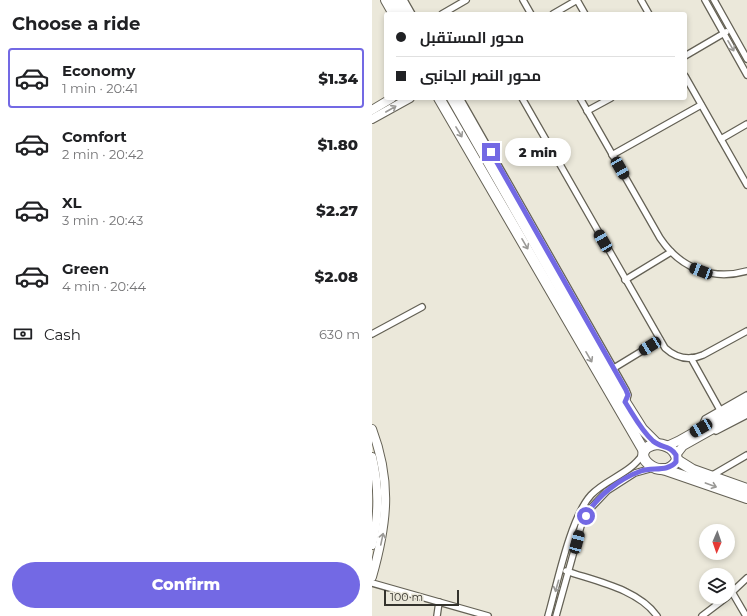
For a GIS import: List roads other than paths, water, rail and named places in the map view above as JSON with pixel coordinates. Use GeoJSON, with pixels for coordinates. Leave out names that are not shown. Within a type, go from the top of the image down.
{"type":"FeatureCollection","features":[{"type":"Feature","properties":{"kind":"highway"},"geometry":{"type":"LineString","coordinates":[[386,0],[393,12]]}},
{"type":"Feature","properties":{"kind":"highway"},"geometry":{"type":"LineString","coordinates":[[396,0],[403,12]]}},
{"type":"Feature","properties":{"kind":"highway"},"geometry":{"type":"LineString","coordinates":[[441,100],[625,402],[640,435],[646,463],[747,498]]}},
{"type":"Feature","properties":{"kind":"highway"},"geometry":{"type":"LineString","coordinates":[[456,100],[539,259],[640,435],[662,445],[693,470],[747,489]]}},
{"type":"Feature","properties":{"kind":"highway"},"geometry":{"type":"LineString","coordinates":[[644,453],[649,447],[662,445]]}},
{"type":"Feature","properties":{"kind":"highway"},"geometry":{"type":"LineString","coordinates":[[657,468],[671,467],[677,458]]}},
{"type":"Feature","properties":{"kind":"street"},"geometry":{"type":"LineString","coordinates":[[404,0],[411,12]]}},
{"type":"Feature","properties":{"kind":"street"},"geometry":{"type":"LineString","coordinates":[[445,12],[466,0]]}},
{"type":"Feature","properties":{"kind":"street"},"geometry":{"type":"LineString","coordinates":[[523,0],[530,12]]}},
{"type":"Feature","properties":{"kind":"street"},"geometry":{"type":"LineString","coordinates":[[556,12],[577,0],[584,12]]}},
{"type":"Feature","properties":{"kind":"street"},"geometry":{"type":"LineString","coordinates":[[641,0],[648,12]]}},
{"type":"Feature","properties":{"kind":"street"},"geometry":{"type":"LineString","coordinates":[[705,0],[747,75]]}},
{"type":"Feature","properties":{"kind":"street"},"geometry":{"type":"LineString","coordinates":[[714,0],[747,59]]}},
{"type":"Feature","properties":{"kind":"street"},"geometry":{"type":"LineString","coordinates":[[687,55],[730,30]]}},
{"type":"Feature","properties":{"kind":"street"},"geometry":{"type":"LineString","coordinates":[[687,80],[747,185]]}},
{"type":"Feature","properties":{"kind":"street"},"geometry":{"type":"LineString","coordinates":[[372,110],[389,100]]}},
{"type":"Feature","properties":{"kind":"street"},"geometry":{"type":"LineString","coordinates":[[372,119],[406,100]]}},
{"type":"Feature","properties":{"kind":"street"},"geometry":{"type":"LineString","coordinates":[[456,100],[627,391],[625,402]]}},
{"type":"Feature","properties":{"kind":"street"},"geometry":{"type":"LineString","coordinates":[[523,100],[660,340],[672,353],[679,357],[691,358],[703,355],[747,331]]}},
{"type":"Feature","properties":{"kind":"street"},"geometry":{"type":"LineString","coordinates":[[581,100],[660,238],[670,252],[685,264],[710,273],[728,274],[747,271]]}},
{"type":"Feature","properties":{"kind":"street"},"geometry":{"type":"LineString","coordinates":[[587,111],[606,100]]}},
{"type":"Feature","properties":{"kind":"street"},"geometry":{"type":"LineString","coordinates":[[612,155],[701,105]]}},
{"type":"Feature","properties":{"kind":"street"},"geometry":{"type":"LineString","coordinates":[[721,139],[747,124]]}},
{"type":"Feature","properties":{"kind":"street"},"geometry":{"type":"LineString","coordinates":[[625,280],[670,252]]}},
{"type":"Feature","properties":{"kind":"street"},"geometry":{"type":"LineString","coordinates":[[372,334],[422,307]]}},
{"type":"Feature","properties":{"kind":"street"},"geometry":{"type":"LineString","coordinates":[[614,368],[660,340]]}},
{"type":"Feature","properties":{"kind":"street"},"geometry":{"type":"LineString","coordinates":[[691,358],[720,410]]}},
{"type":"Feature","properties":{"kind":"street"},"geometry":{"type":"LineString","coordinates":[[704,430],[705,419],[747,395]]}},
{"type":"Feature","properties":{"kind":"street"},"geometry":{"type":"LineString","coordinates":[[677,458],[683,446],[704,430],[747,402]]}},
{"type":"Feature","properties":{"kind":"street"},"geometry":{"type":"LineString","coordinates":[[662,445],[704,430],[747,410]]}},
{"type":"Feature","properties":{"kind":"street"},"geometry":{"type":"LineString","coordinates":[[704,430],[723,428],[747,415]]}},
{"type":"Feature","properties":{"kind":"street"},"geometry":{"type":"LineString","coordinates":[[372,429],[384,470],[386,504],[382,540],[372,577]]}},
{"type":"Feature","properties":{"kind":"street"},"geometry":{"type":"LineString","coordinates":[[548,616],[577,518],[586,501],[603,484],[633,467],[644,453]]}},
{"type":"Feature","properties":{"kind":"street"},"geometry":{"type":"LineString","coordinates":[[710,476],[747,455]]}},
{"type":"Feature","properties":{"kind":"street"},"geometry":{"type":"LineString","coordinates":[[372,457],[378,498],[372,545]]}},
{"type":"Feature","properties":{"kind":"street"},"geometry":{"type":"LineString","coordinates":[[556,616],[581,526],[592,506],[607,491],[630,476],[657,468]]}},
{"type":"Feature","properties":{"kind":"street"},"geometry":{"type":"LineString","coordinates":[[562,570],[631,594],[647,605],[657,616]]}},
{"type":"Feature","properties":{"kind":"street"},"geometry":{"type":"LineString","coordinates":[[735,589],[747,578]]}},
{"type":"Feature","properties":{"kind":"street"},"geometry":{"type":"LineString","coordinates":[[372,583],[487,616]]}},
{"type":"Feature","properties":{"kind":"street"},"geometry":{"type":"LineString","coordinates":[[437,616],[439,602]]}},
{"type":"Feature","properties":{"kind":"street"},"geometry":{"type":"LineString","coordinates":[[735,602],[747,616]]}},
{"type":"Feature","properties":{"kind":"street"},"geometry":{"type":"LineString","coordinates":[[702,616],[717,604]]}}]}
